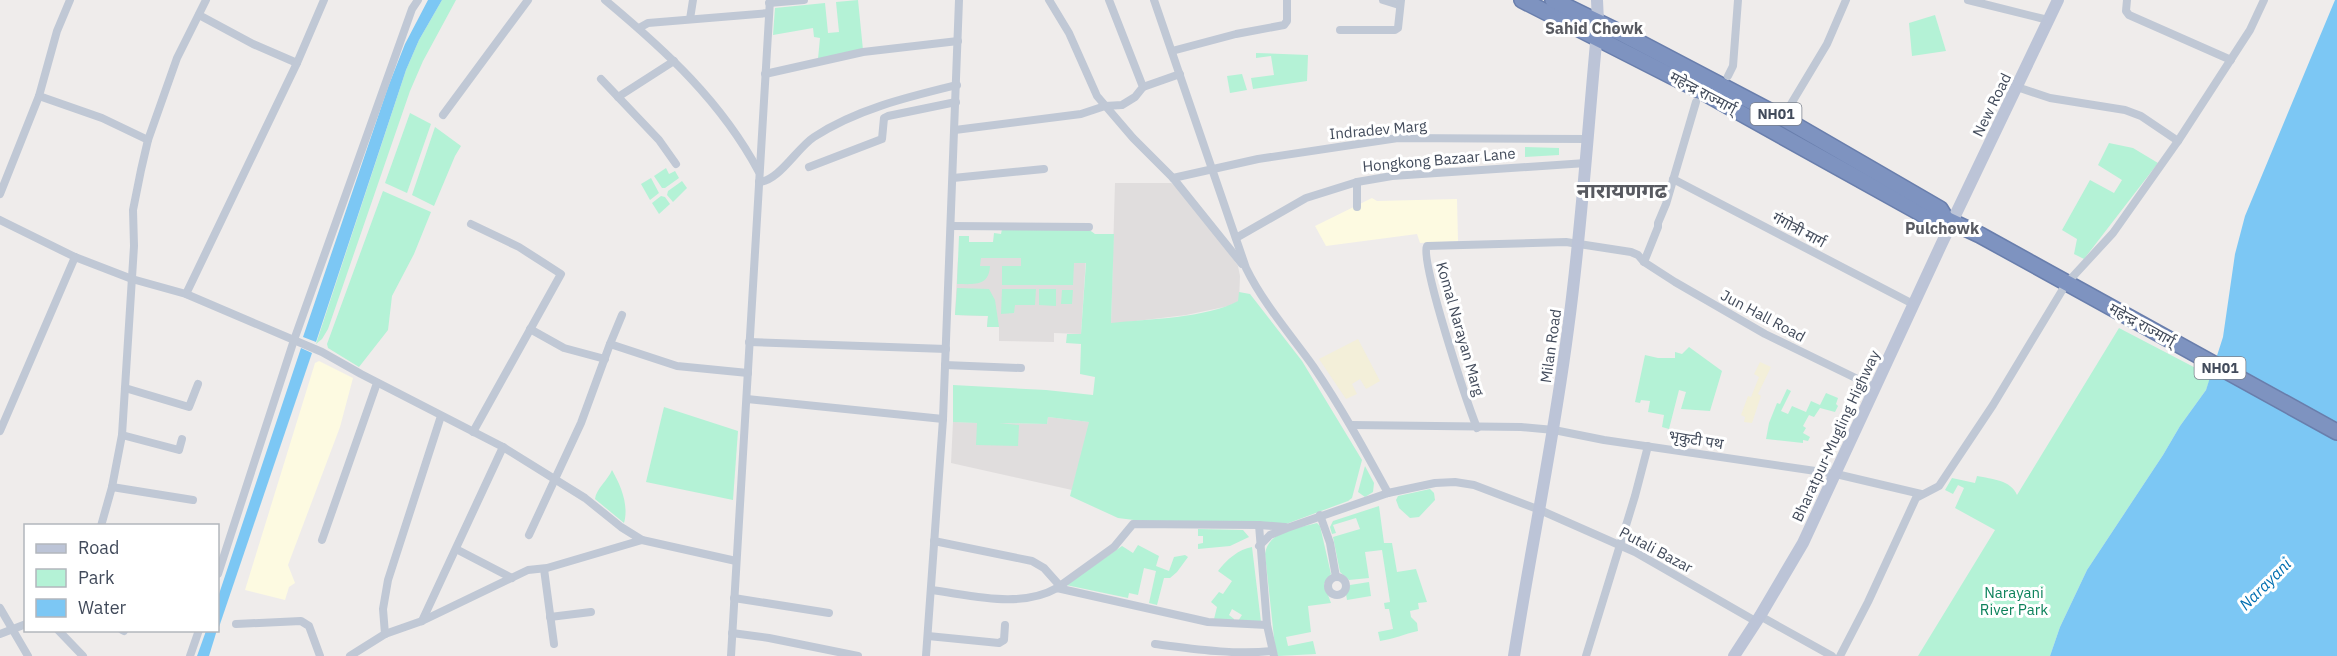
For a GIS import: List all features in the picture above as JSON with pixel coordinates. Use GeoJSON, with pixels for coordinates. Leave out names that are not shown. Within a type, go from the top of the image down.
{"type":"FeatureCollection","features":[{"type":"Feature","properties":{"kind":"highway","name":"महेन्द्र राज्मार्ग्"},"geometry":{"type":"LineString","coordinates":[[1522,0],[1597,29]]}},
{"type":"Feature","properties":{"kind":"highway","name":"महेन्द्र राज्मार्ग्"},"geometry":{"type":"LineString","coordinates":[[1553,0],[1701,91],[1922,214],[1933,220],[1949,220],[2337,432]]}},
{"type":"Feature","properties":{"kind":"street"},"geometry":{"type":"LineString","coordinates":[[0,194],[39,96],[57,31],[70,0]]}},
{"type":"Feature","properties":{"kind":"street"},"geometry":{"type":"LineString","coordinates":[[101,524],[112,487],[122,435],[135,246],[133,210],[148,140],[177,58],[206,0]]}},
{"type":"Feature","properties":{"kind":"street"},"geometry":{"type":"LineString","coordinates":[[186,294],[297,63],[324,0]]}},
{"type":"Feature","properties":{"kind":"street"},"geometry":{"type":"LineString","coordinates":[[219,571],[296,340],[412,9],[418,0]]}},
{"type":"Feature","properties":{"kind":"street"},"geometry":{"type":"LineString","coordinates":[[443,115],[528,0]]}},
{"type":"Feature","properties":{"kind":"street"},"geometry":{"type":"LineString","coordinates":[[605,0],[639,28],[715,103],[760,172]]}},
{"type":"Feature","properties":{"kind":"street"},"geometry":{"type":"LineString","coordinates":[[690,19],[693,0]]}},
{"type":"Feature","properties":{"kind":"street"},"geometry":{"type":"LineString","coordinates":[[731,656],[770,2],[804,0]]}},
{"type":"Feature","properties":{"kind":"street"},"geometry":{"type":"LineString","coordinates":[[926,656],[943,419],[959,0]]}},
{"type":"Feature","properties":{"kind":"street"},"geometry":{"type":"LineString","coordinates":[[1049,0],[1069,33],[1097,96],[1133,138],[1173,178],[1246,268]]}},
{"type":"Feature","properties":{"kind":"street"},"geometry":{"type":"LineString","coordinates":[[1109,0],[1143,87]]}},
{"type":"Feature","properties":{"kind":"street"},"geometry":{"type":"LineString","coordinates":[[1154,0],[1246,268],[1255,286],[1351,425],[1388,493]]}},
{"type":"Feature","properties":{"kind":"street"},"geometry":{"type":"LineString","coordinates":[[1172,51],[1236,34],[1284,25],[1287,21],[1287,0]]}},
{"type":"Feature","properties":{"kind":"street"},"geometry":{"type":"LineString","coordinates":[[1340,30],[1395,30],[1398,28],[1400,3],[1383,0]]}},
{"type":"Feature","properties":{"kind":"street","name":"Milan Road"},"geometry":{"type":"LineString","coordinates":[[1514,656],[1554,430],[1579,244],[1597,29],[1597,0]]}},
{"type":"Feature","properties":{"kind":"street"},"geometry":{"type":"LineString","coordinates":[[1728,76],[1733,66],[1738,0]]}},
{"type":"Feature","properties":{"kind":"street"},"geometry":{"type":"LineString","coordinates":[[1788,109],[1827,44],[1846,0]]}},
{"type":"Feature","properties":{"kind":"street"},"geometry":{"type":"LineString","coordinates":[[1968,0],[2048,20]]}},
{"type":"Feature","properties":{"kind":"street","name":"New Road"},"geometry":{"type":"LineString","coordinates":[[1949,220],[2017,87],[2058,0]]}},
{"type":"Feature","properties":{"kind":"street"},"geometry":{"type":"LineString","coordinates":[[2127,0],[2126,11],[2129,15],[2231,60]]}},
{"type":"Feature","properties":{"kind":"street"},"geometry":{"type":"LineString","coordinates":[[1840,656],[1868,602],[1916,498],[1939,486],[1975,434],[2066,284],[2113,233],[2178,141],[2250,30],[2264,0]]}},
{"type":"Feature","properties":{"kind":"street"},"geometry":{"type":"LineString","coordinates":[[639,28],[648,22],[769,13]]}},
{"type":"Feature","properties":{"kind":"street"},"geometry":{"type":"LineString","coordinates":[[199,15],[252,44],[297,63]]}},
{"type":"Feature","properties":{"kind":"street"},"geometry":{"type":"LineString","coordinates":[[765,74],[863,52],[958,41]]}},
{"type":"Feature","properties":{"kind":"street"},"geometry":{"type":"LineString","coordinates":[[618,96],[674,61]]}},
{"type":"Feature","properties":{"kind":"street"},"geometry":{"type":"LineString","coordinates":[[955,130],[1082,114],[1106,106],[1122,105],[1135,97],[1143,87],[1180,74]]}},
{"type":"Feature","properties":{"kind":"street"},"geometry":{"type":"LineString","coordinates":[[601,79],[659,140],[676,164]]}},
{"type":"Feature","properties":{"kind":"street"},"geometry":{"type":"LineString","coordinates":[[759,182],[772,179],[808,141],[830,128],[896,101],[957,85]]}},
{"type":"Feature","properties":{"kind":"street"},"geometry":{"type":"LineString","coordinates":[[2017,87],[2050,98],[2125,110],[2141,116],[2178,141]]}},
{"type":"Feature","properties":{"kind":"street"},"geometry":{"type":"LineString","coordinates":[[39,96],[102,118],[148,140]]}},
{"type":"Feature","properties":{"kind":"street"},"geometry":{"type":"LineString","coordinates":[[809,167],[882,139],[884,118],[888,116],[956,102]]}},
{"type":"Feature","properties":{"kind":"street"},"geometry":{"type":"LineString","coordinates":[[1644,262],[1658,227],[1696,102]]}},
{"type":"Feature","properties":{"kind":"street","name":"Indradev Marg"},"geometry":{"type":"LineString","coordinates":[[1173,178],[1212,168],[1323,148],[1398,138],[1588,139]]}},
{"type":"Feature","properties":{"kind":"street","name":"Hongkong Bazaar Lane"},"geometry":{"type":"LineString","coordinates":[[1236,238],[1306,198],[1357,182],[1392,176],[1586,163]]}},
{"type":"Feature","properties":{"kind":"street"},"geometry":{"type":"LineString","coordinates":[[953,178],[1044,169]]}},
{"type":"Feature","properties":{"kind":"street","name":"गंगोत्री मार्ग"},"geometry":{"type":"LineString","coordinates":[[1673,179],[1913,304]]}},
{"type":"Feature","properties":{"kind":"street"},"geometry":{"type":"LineString","coordinates":[[1357,182],[1357,207]]}},
{"type":"Feature","properties":{"kind":"street"},"geometry":{"type":"LineString","coordinates":[[0,220],[75,257],[132,279],[186,294],[261,328],[322,352],[377,383],[503,447],[585,498],[621,527],[642,540],[736,561]]}},
{"type":"Feature","properties":{"kind":"street","name":"Bharatpur-Mugling Highway"},"geometry":{"type":"LineString","coordinates":[[1734,656],[1759,619],[1803,543],[1949,220]]}},
{"type":"Feature","properties":{"kind":"street"},"geometry":{"type":"LineString","coordinates":[[471,224],[519,247],[561,274],[473,432]]}},
{"type":"Feature","properties":{"kind":"street"},"geometry":{"type":"LineString","coordinates":[[951,226],[1089,227]]}},
{"type":"Feature","properties":{"kind":"street","name":"Komal Narayan Marg"},"geometry":{"type":"LineString","coordinates":[[1477,428],[1466,401],[1424,250],[1427,246],[1470,244],[1579,244]]}},
{"type":"Feature","properties":{"kind":"street","name":"Jun Hall Road"},"geometry":{"type":"LineString","coordinates":[[1579,244],[1638,255],[1644,262],[1765,334],[1874,387]]}},
{"type":"Feature","properties":{"kind":"street"},"geometry":{"type":"LineString","coordinates":[[0,431],[75,257]]}},
{"type":"Feature","properties":{"kind":"street"},"geometry":{"type":"LineString","coordinates":[[529,535],[581,423],[622,315]]}},
{"type":"Feature","properties":{"kind":"street"},"geometry":{"type":"LineString","coordinates":[[530,329],[564,348],[605,359]]}},
{"type":"Feature","properties":{"kind":"street"},"geometry":{"type":"LineString","coordinates":[[749,342],[946,349]]}},
{"type":"Feature","properties":{"kind":"street"},"geometry":{"type":"LineString","coordinates":[[610,344],[677,366],[748,373]]}},
{"type":"Feature","properties":{"kind":"street"},"geometry":{"type":"LineString","coordinates":[[945,365],[1021,368]]}},
{"type":"Feature","properties":{"kind":"street"},"geometry":{"type":"LineString","coordinates":[[322,540],[377,383]]}},
{"type":"Feature","properties":{"kind":"street"},"geometry":{"type":"LineString","coordinates":[[125,388],[189,407],[198,384]]}},
{"type":"Feature","properties":{"kind":"street"},"geometry":{"type":"LineString","coordinates":[[747,399],[943,419]]}},
{"type":"Feature","properties":{"kind":"street"},"geometry":{"type":"LineString","coordinates":[[386,634],[383,609],[388,580],[441,416]]}},
{"type":"Feature","properties":{"kind":"street","name":"भृकुटी पथ"},"geometry":{"type":"LineString","coordinates":[[1351,425],[1521,427],[1554,430],[1604,440],[1836,474],[1922,494]]}},
{"type":"Feature","properties":{"kind":"street"},"geometry":{"type":"LineString","coordinates":[[122,435],[178,450],[182,439]]}},
{"type":"Feature","properties":{"kind":"street"},"geometry":{"type":"LineString","coordinates":[[1586,656],[1648,446]]}},
{"type":"Feature","properties":{"kind":"street"},"geometry":{"type":"LineString","coordinates":[[422,621],[503,447]]}},
{"type":"Feature","properties":{"kind":"street","name":"Putali Bazar"},"geometry":{"type":"LineString","coordinates":[[1259,546],[1270,535],[1287,528],[1388,493],[1435,483],[1455,482],[1474,485],[1540,510],[1620,545],[1832,656]]}},
{"type":"Feature","properties":{"kind":"street"},"geometry":{"type":"LineString","coordinates":[[112,487],[193,500]]}},
{"type":"Feature","properties":{"kind":"street"},"geometry":{"type":"LineString","coordinates":[[1320,515],[1330,543],[1336,577]]}},
{"type":"Feature","properties":{"kind":"street"},"geometry":{"type":"LineString","coordinates":[[931,590],[1021,600],[1048,593],[1114,547],[1133,524],[1259,525],[1287,528]]}},
{"type":"Feature","properties":{"kind":"street"},"geometry":{"type":"LineString","coordinates":[[1155,644],[1222,652],[1273,653],[1267,625],[1259,525]]}},
{"type":"Feature","properties":{"kind":"street"},"geometry":{"type":"LineString","coordinates":[[350,656],[386,634],[422,621],[528,570],[544,569],[642,540]]}},
{"type":"Feature","properties":{"kind":"street"},"geometry":{"type":"LineString","coordinates":[[934,541],[1032,561],[1044,568],[1059,587],[1208,622],[1267,625]]}},
{"type":"Feature","properties":{"kind":"street"},"geometry":{"type":"LineString","coordinates":[[456,549],[512,578]]}},
{"type":"Feature","properties":{"kind":"street"},"geometry":{"type":"LineString","coordinates":[[544,569],[554,644]]}},
{"type":"Feature","properties":{"kind":"street"},"geometry":{"type":"LineString","coordinates":[[734,598],[829,613]]}},
{"type":"Feature","properties":{"kind":"street"},"geometry":{"type":"LineString","coordinates":[[0,608],[28,656]]}},
{"type":"Feature","properties":{"kind":"street"},"geometry":{"type":"LineString","coordinates":[[550,617],[591,612]]}},
{"type":"Feature","properties":{"kind":"street"},"geometry":{"type":"LineString","coordinates":[[236,624],[301,621],[309,626],[320,656]]}},
{"type":"Feature","properties":{"kind":"street"},"geometry":{"type":"LineString","coordinates":[[0,634],[24,625]]}},
{"type":"Feature","properties":{"kind":"street"},"geometry":{"type":"LineString","coordinates":[[928,636],[999,644],[1004,640],[1005,625]]}},
{"type":"Feature","properties":{"kind":"street"},"geometry":{"type":"LineString","coordinates":[[60,632],[83,656]]}},
{"type":"Feature","properties":{"kind":"street"},"geometry":{"type":"LineString","coordinates":[[190,656],[198,632]]}},
{"type":"Feature","properties":{"kind":"street"},"geometry":{"type":"LineString","coordinates":[[732,633],[858,656]]}},
{"type":"Feature","properties":{"kind":"shaded area"},"geometry":{"type":"Polygon","coordinates":[[[1115,183],[1171,183],[1176,187],[1207,222],[1238,266],[1239,301],[1229,306],[1186,315],[1111,324],[1115,183]]]}},
{"type":"Feature","properties":{"kind":"shaded area"},"geometry":{"type":"Polygon","coordinates":[[[1372,198],[1377,201],[1457,199],[1458,241],[1420,243],[1417,234],[1326,246],[1315,226],[1372,198]]]}},
{"type":"Feature","properties":{"kind":"shaded area"},"geometry":{"type":"Polygon","coordinates":[[[958,258],[1086,258],[1081,334],[1054,333],[1054,342],[999,341],[999,327],[987,327],[988,316],[955,315],[958,258]]]}},
{"type":"Feature","properties":{"kind":"shaded area"},"geometry":{"type":"Polygon","coordinates":[[[319,361],[353,378],[340,427],[288,565],[295,583],[289,587],[285,600],[245,590],[315,363],[319,361]]]}},
{"type":"Feature","properties":{"kind":"shaded area"},"geometry":{"type":"Polygon","coordinates":[[[1048,417],[1090,422],[1072,490],[951,463],[953,422],[1047,424],[1048,417]]]}},
{"type":"Feature","properties":{"kind":"green space"},"geometry":{"type":"Polygon","coordinates":[[[442,0],[456,0],[423,61],[410,91],[328,329],[316,344],[406,70],[419,40],[442,0]]]}},
{"type":"Feature","properties":{"kind":"green space"},"geometry":{"type":"Polygon","coordinates":[[[858,0],[863,50],[818,59],[820,38],[814,37],[813,28],[773,35],[775,8],[825,3],[828,33],[839,32],[836,2],[858,0]]]}},
{"type":"Feature","properties":{"kind":"green space"},"geometry":{"type":"Polygon","coordinates":[[[1935,15],[1946,51],[1912,56],[1909,23],[1935,15]]]}},
{"type":"Feature","properties":{"kind":"green space"},"geometry":{"type":"Polygon","coordinates":[[[1256,53],[1308,55],[1307,81],[1253,89],[1251,78],[1274,75],[1271,56],[1256,58],[1256,53]]]}},
{"type":"Feature","properties":{"kind":"green space"},"geometry":{"type":"Polygon","coordinates":[[[1242,74],[1247,90],[1230,93],[1227,76],[1242,74]]]}},
{"type":"Feature","properties":{"kind":"green space"},"geometry":{"type":"Polygon","coordinates":[[[410,113],[431,124],[407,193],[385,183],[410,113]]]}},
{"type":"Feature","properties":{"kind":"green space"},"geometry":{"type":"Polygon","coordinates":[[[435,127],[461,146],[434,206],[412,195],[435,127]]]}},
{"type":"Feature","properties":{"kind":"green space"},"geometry":{"type":"Polygon","coordinates":[[[2109,143],[2133,148],[2158,163],[2084,259],[2074,254],[2077,239],[2062,230],[2090,180],[2114,193],[2122,180],[2098,165],[2109,143]]]}},
{"type":"Feature","properties":{"kind":"green space"},"geometry":{"type":"Polygon","coordinates":[[[1525,147],[1559,148],[1559,155],[1525,157],[1525,147]]]}},
{"type":"Feature","properties":{"kind":"green space"},"geometry":{"type":"Polygon","coordinates":[[[666,168],[669,174],[675,171],[679,178],[662,188],[654,176],[666,168]]]}},
{"type":"Feature","properties":{"kind":"green space"},"geometry":{"type":"Polygon","coordinates":[[[651,178],[659,193],[650,200],[641,184],[651,178]]]}},
{"type":"Feature","properties":{"kind":"green space"},"geometry":{"type":"Polygon","coordinates":[[[682,181],[687,188],[673,202],[667,195],[668,191],[682,181]]]}},
{"type":"Feature","properties":{"kind":"green space"},"geometry":{"type":"Polygon","coordinates":[[[383,191],[431,212],[414,254],[392,296],[388,330],[359,367],[328,348],[327,344],[383,191]]]}},
{"type":"Feature","properties":{"kind":"green space"},"geometry":{"type":"Polygon","coordinates":[[[661,196],[665,197],[670,204],[659,214],[652,203],[661,196]]]}},
{"type":"Feature","properties":{"kind":"green space"},"geometry":{"type":"Polygon","coordinates":[[[1002,229],[1088,229],[1095,234],[1114,234],[1111,323],[1177,317],[1210,311],[1238,301],[1239,292],[1250,294],[1302,361],[1362,460],[1352,498],[1286,524],[1142,521],[1118,518],[1070,496],[1089,422],[1048,417],[1047,424],[999,423],[1019,425],[1018,446],[976,445],[977,423],[953,422],[953,385],[1093,395],[1095,377],[1080,374],[1081,344],[1066,343],[1067,334],[1081,334],[1086,263],[1074,263],[1073,285],[1002,285],[1002,266],[1021,266],[1021,258],[981,258],[980,266],[990,266],[987,278],[979,283],[957,284],[959,236],[969,236],[969,242],[993,242],[994,233],[1001,234],[1002,229]]]}},
{"type":"Feature","properties":{"kind":"green space"},"geometry":{"type":"Polygon","coordinates":[[[957,288],[989,289],[995,300],[999,327],[987,327],[988,316],[955,315],[957,288]]]}},
{"type":"Feature","properties":{"kind":"green space"},"geometry":{"type":"Polygon","coordinates":[[[1002,289],[1036,289],[1035,305],[1015,305],[1014,313],[1001,314],[1002,289]]]}},
{"type":"Feature","properties":{"kind":"green space"},"geometry":{"type":"Polygon","coordinates":[[[1039,289],[1056,289],[1056,306],[1039,305],[1039,289]]]}},
{"type":"Feature","properties":{"kind":"green space"},"geometry":{"type":"Polygon","coordinates":[[[1062,290],[1073,290],[1072,304],[1061,304],[1062,290]]]}},
{"type":"Feature","properties":{"kind":"green space","name":"Narayani River Park"},"geometry":{"type":"Polygon","coordinates":[[[2119,328],[2211,376],[2206,390],[2180,426],[2087,570],[2060,627],[2050,656],[1918,656],[1995,530],[1955,508],[1964,488],[1958,485],[1953,494],[1945,490],[1952,478],[1975,483],[1977,476],[1995,479],[2006,483],[2017,495],[2119,328]]]}},
{"type":"Feature","properties":{"kind":"green space"},"geometry":{"type":"Polygon","coordinates":[[[1689,347],[1722,371],[1710,411],[1681,409],[1686,392],[1679,390],[1669,429],[1662,427],[1664,415],[1648,412],[1650,401],[1635,402],[1645,355],[1675,358],[1675,352],[1682,354],[1689,347]]]}},
{"type":"Feature","properties":{"kind":"green space"},"geometry":{"type":"Polygon","coordinates":[[[1787,389],[1791,391],[1781,411],[1788,414],[1792,406],[1806,412],[1811,401],[1820,405],[1826,393],[1838,398],[1835,412],[1820,408],[1814,417],[1809,415],[1803,426],[1806,428],[1803,433],[1810,437],[1808,441],[1803,440],[1803,443],[1766,439],[1769,423],[1777,403],[1780,404],[1787,389]]]}},
{"type":"Feature","properties":{"kind":"green space"},"geometry":{"type":"Polygon","coordinates":[[[664,407],[738,431],[733,500],[646,482],[664,407]]]}},
{"type":"Feature","properties":{"kind":"green space"},"geometry":{"type":"Polygon","coordinates":[[[1365,466],[1374,483],[1373,492],[1365,497],[1358,492],[1365,466]]]}},
{"type":"Feature","properties":{"kind":"green space"},"geometry":{"type":"Polygon","coordinates":[[[612,470],[626,509],[624,523],[595,499],[612,470]]]}},
{"type":"Feature","properties":{"kind":"green space"},"geometry":{"type":"Polygon","coordinates":[[[1430,489],[1434,493],[1435,500],[1419,517],[1410,518],[1399,508],[1396,500],[1398,496],[1430,489]]]}},
{"type":"Feature","properties":{"kind":"green space"},"geometry":{"type":"Polygon","coordinates":[[[1379,506],[1384,543],[1392,543],[1397,572],[1416,569],[1427,602],[1418,603],[1419,609],[1410,611],[1411,617],[1417,623],[1418,631],[1380,641],[1378,632],[1393,629],[1389,609],[1385,609],[1384,603],[1390,602],[1382,550],[1365,552],[1369,578],[1349,580],[1340,572],[1333,537],[1360,529],[1356,518],[1333,525],[1336,533],[1332,534],[1330,527],[1333,521],[1379,506]]]}},
{"type":"Feature","properties":{"kind":"green space"},"geometry":{"type":"Polygon","coordinates":[[[1317,523],[1320,526],[1331,574],[1324,584],[1331,603],[1308,606],[1311,632],[1286,637],[1288,646],[1313,641],[1316,654],[1278,656],[1275,647],[1265,554],[1267,546],[1278,535],[1317,523]]]}},
{"type":"Feature","properties":{"kind":"green space"},"geometry":{"type":"Polygon","coordinates":[[[1198,529],[1243,530],[1249,537],[1230,546],[1198,549],[1198,544],[1203,543],[1203,536],[1198,536],[1198,529]]]}},
{"type":"Feature","properties":{"kind":"green space"},"geometry":{"type":"Polygon","coordinates":[[[1138,545],[1159,556],[1156,566],[1169,571],[1174,557],[1185,555],[1188,557],[1177,572],[1170,578],[1164,578],[1157,605],[1149,603],[1156,571],[1144,568],[1138,595],[1129,593],[1128,598],[1066,585],[1122,546],[1133,553],[1138,545]]]}},
{"type":"Feature","properties":{"kind":"green space"},"geometry":{"type":"Polygon","coordinates":[[[1252,547],[1261,622],[1238,621],[1242,615],[1232,609],[1229,615],[1234,621],[1214,619],[1217,607],[1211,602],[1219,592],[1223,594],[1232,581],[1218,571],[1233,556],[1252,547]]]}},
{"type":"Feature","properties":{"kind":"green space"},"geometry":{"type":"Polygon","coordinates":[[[1369,582],[1371,596],[1347,600],[1346,594],[1350,585],[1369,582]]]}},
{"type":"Feature","properties":{"kind":"sand"},"geometry":{"type":"Polygon","coordinates":[[[1358,339],[1380,381],[1366,389],[1360,379],[1352,384],[1357,394],[1346,399],[1319,359],[1358,339]]]}},
{"type":"Feature","properties":{"kind":"sand"},"geometry":{"type":"Polygon","coordinates":[[[1760,362],[1771,367],[1758,394],[1761,396],[1752,423],[1744,422],[1745,417],[1741,415],[1748,396],[1751,397],[1759,377],[1754,374],[1760,362]]]}},
{"type":"Feature","properties":{"kind":"water"},"geometry":{"type":"Polygon","coordinates":[[[428,0],[442,0],[419,40],[406,70],[316,342],[303,337],[388,87],[405,44],[428,0]]]}},
{"type":"Feature","properties":{"kind":"water","name":"Narayani"},"geometry":{"type":"Polygon","coordinates":[[[2335,0],[2337,0],[2337,656],[2050,656],[2060,627],[2087,570],[2180,426],[2206,390],[2223,337],[2235,254],[2245,216],[2335,0]]]}},
{"type":"Feature","properties":{"kind":"water"},"geometry":{"type":"Polygon","coordinates":[[[301,348],[312,353],[219,627],[219,594],[301,348]]]}},
{"type":"Feature","properties":{"kind":"water"},"geometry":{"type":"Polygon","coordinates":[[[206,632],[216,632],[209,656],[197,656],[206,632]]]}},
{"type":"Feature","properties":{"kind":"district","name":"Sahid Chowk"},"geometry":{"type":"Point","coordinates":[1594,28]}},
{"type":"Feature","properties":{"kind":"district","name":"नारायणगढ"},"geometry":{"type":"Point","coordinates":[1622,191]}},
{"type":"Feature","properties":{"kind":"district","name":"Pulchowk"},"geometry":{"type":"Point","coordinates":[1942,228]}}]}
